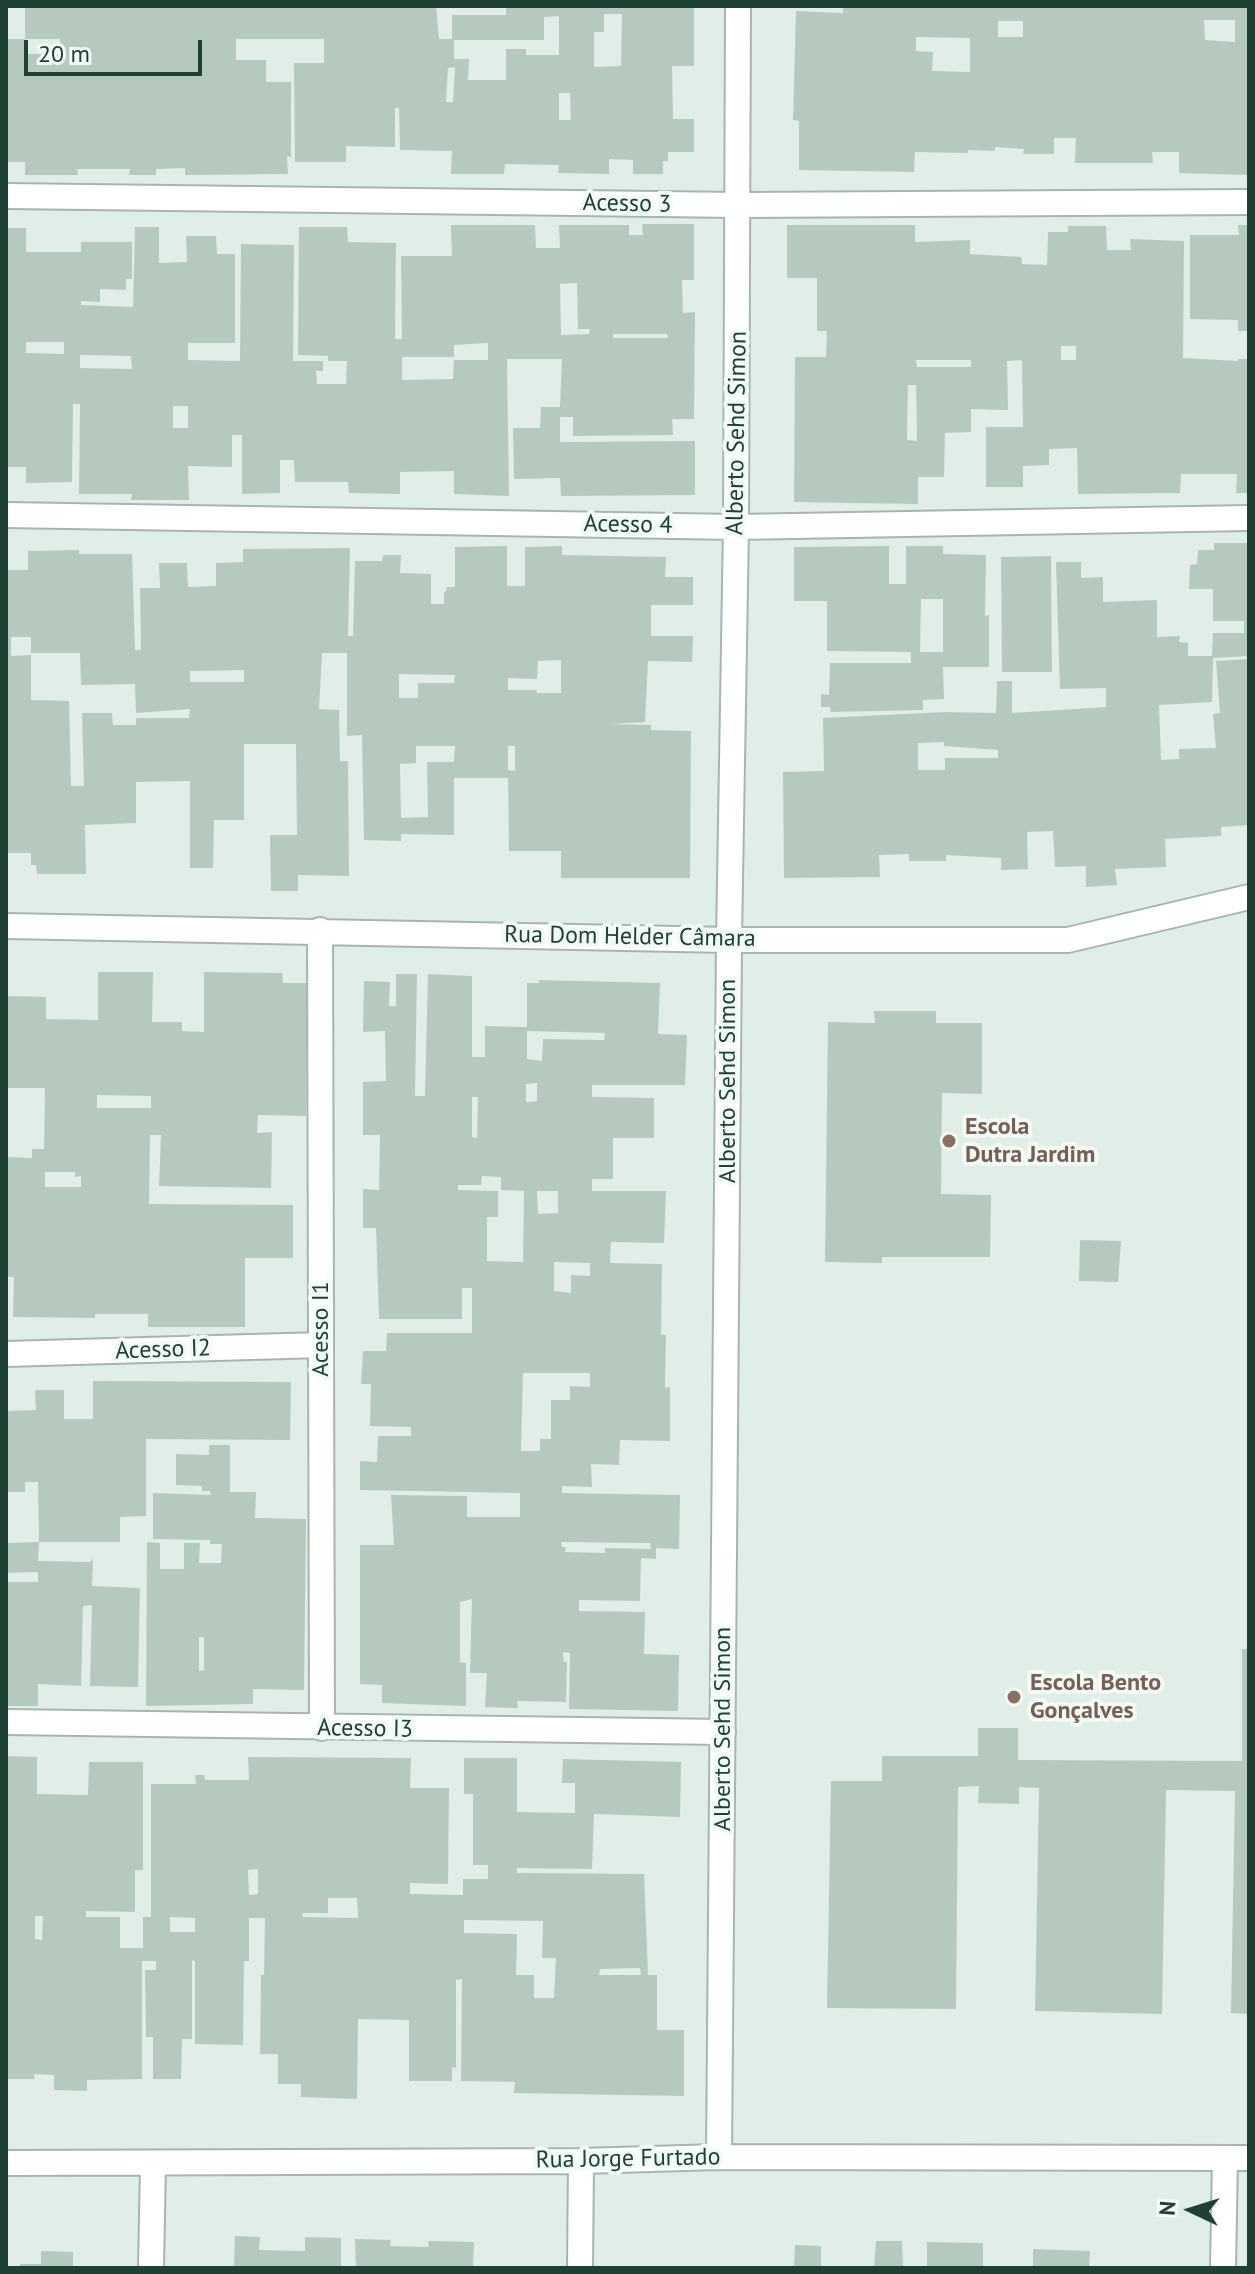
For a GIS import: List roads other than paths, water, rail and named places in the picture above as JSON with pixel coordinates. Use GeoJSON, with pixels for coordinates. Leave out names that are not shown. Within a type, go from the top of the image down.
{"type":"FeatureCollection","features":[{"type":"Feature","properties":{"kind":"street","name":"Alberto Sehd Simon"},"geometry":{"type":"LineString","coordinates":[[719,2157],[729,940],[739,205],[738,6]]}},
{"type":"Feature","properties":{"kind":"street","name":"Acesso 3"},"geometry":{"type":"LineString","coordinates":[[6,196],[739,205],[1249,202]]}},
{"type":"Feature","properties":{"kind":"street","name":"Acesso 4"},"geometry":{"type":"LineString","coordinates":[[6,515],[736,527],[1249,518]]}},
{"type":"Feature","properties":{"kind":"street","name":"Rua Dom Helder Câmara"},"geometry":{"type":"LineString","coordinates":[[6,926],[729,940],[1068,940],[1249,897]]}},
{"type":"Feature","properties":{"kind":"street","name":"Acesso I1"},"geometry":{"type":"LineString","coordinates":[[320,930],[322,1728]]}},
{"type":"Feature","properties":{"kind":"street","name":"Acesso I2"},"geometry":{"type":"LineString","coordinates":[[6,1354],[321,1345]]}},
{"type":"Feature","properties":{"kind":"street","name":"Acesso I3"},"geometry":{"type":"LineString","coordinates":[[6,1722],[723,1732]]}},
{"type":"Feature","properties":{"kind":"street","name":"Rua Jorge Furtado"},"geometry":{"type":"LineString","coordinates":[[6,2163],[581,2161],[719,2157],[1237,2158]]}},
{"type":"Feature","properties":{"kind":"street"},"geometry":{"type":"LineString","coordinates":[[1223,2268],[1237,2158]]}},
{"type":"Feature","properties":{"kind":"street"},"geometry":{"type":"LineString","coordinates":[[580,2268],[581,2161]]}},
{"type":"Feature","properties":{"kind":"street"},"geometry":{"type":"LineString","coordinates":[[151,2268],[153,2164]]}},
{"type":"Feature","properties":{"kind":"place","name":"Escola Dutra Jardim"},"geometry":{"type":"Point","coordinates":[949,1141]}},
{"type":"Feature","properties":{"kind":"place","name":"Escola Bento Gonçalves"},"geometry":{"type":"Point","coordinates":[1014,1697]}}]}
